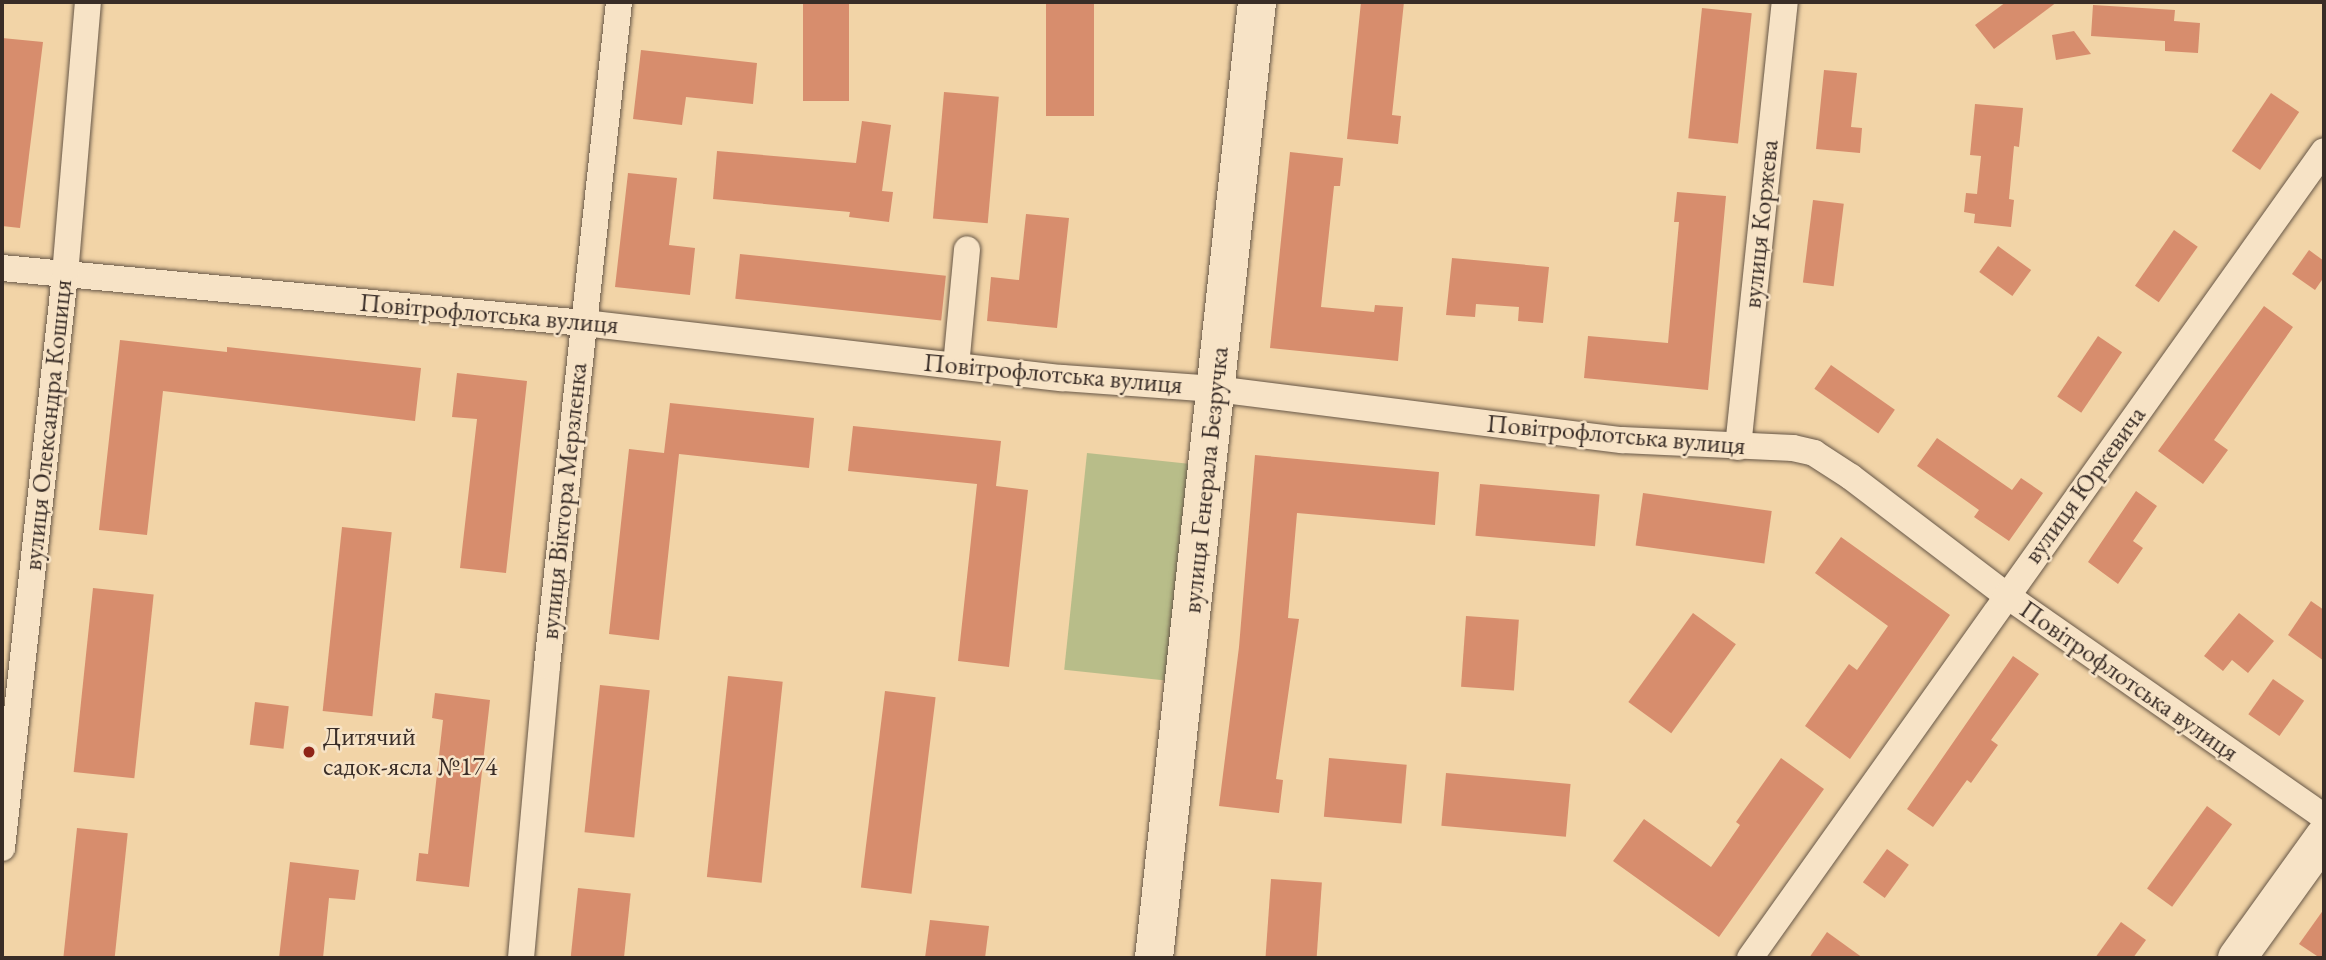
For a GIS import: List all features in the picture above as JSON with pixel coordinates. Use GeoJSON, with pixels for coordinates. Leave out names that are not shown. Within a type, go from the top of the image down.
{"type":"FeatureCollection","features":[{"type":"Feature","properties":{"kind":"street","name":"вулиця Олександра Кошиця"},"geometry":{"type":"LineString","coordinates":[[2,848],[65,275],[88,2]]}},
{"type":"Feature","properties":{"kind":"street","name":"вулиця Віктора Мерзленка"},"geometry":{"type":"LineString","coordinates":[[521,958],[547,666],[619,2]]}},
{"type":"Feature","properties":{"kind":"street","name":"вулиця Генерала Безручка"},"geometry":{"type":"LineString","coordinates":[[1154,958],[1257,2]]}},
{"type":"Feature","properties":{"kind":"street","name":"вулиця Коржева"},"geometry":{"type":"LineString","coordinates":[[1738,447],[1785,2]]}},
{"type":"Feature","properties":{"kind":"street","name":"вулиця Юркевича"},"geometry":{"type":"LineString","coordinates":[[1751,958],[2006,595],[2324,151]]}},
{"type":"Feature","properties":{"kind":"street"},"geometry":{"type":"LineString","coordinates":[[956,366],[967,250]]}},
{"type":"Feature","properties":{"kind":"street","name":"Повітрофлотська вулиця"},"geometry":{"type":"LineString","coordinates":[[2,268],[584,323],[956,366],[1216,389],[1559,433],[1738,447],[1793,448],[1814,453],[1851,477],[2006,595],[2324,817]]}},
{"type":"Feature","properties":{"kind":"street"},"geometry":{"type":"LineString","coordinates":[[2238,958],[2324,837]]}},
{"type":"Feature","properties":{"kind":"green space"},"geometry":{"type":"Polygon","coordinates":[[[1087,453],[1195,464],[1173,681],[1064,670],[1087,453]]]}},
{"type":"Feature","properties":{"kind":"building"},"geometry":{"type":"Polygon","coordinates":[[[803,2],[849,2],[849,101],[803,101],[803,2]]]}},
{"type":"Feature","properties":{"kind":"building"},"geometry":{"type":"Polygon","coordinates":[[[1046,2],[1094,2],[1094,116],[1046,116],[1046,2]]]}},
{"type":"Feature","properties":{"kind":"building"},"geometry":{"type":"Polygon","coordinates":[[[1361,2],[1404,2],[1392,115],[1401,116],[1398,144],[1347,139],[1361,2]]]}},
{"type":"Feature","properties":{"kind":"building"},"geometry":{"type":"Polygon","coordinates":[[[2006,2],[2057,2],[1994,49],[1975,25],[2006,2]]]}},
{"type":"Feature","properties":{"kind":"building"},"geometry":{"type":"Polygon","coordinates":[[[2093,5],[2175,10],[2174,21],[2200,23],[2198,53],[2165,51],[2165,41],[2091,36],[2093,5]]]}},
{"type":"Feature","properties":{"kind":"building"},"geometry":{"type":"Polygon","coordinates":[[[1702,8],[1752,13],[1738,144],[1688,138],[1702,8]]]}},
{"type":"Feature","properties":{"kind":"building"},"geometry":{"type":"Polygon","coordinates":[[[2074,31],[2091,54],[2056,60],[2052,35],[2074,31]]]}},
{"type":"Feature","properties":{"kind":"building"},"geometry":{"type":"Polygon","coordinates":[[[2,38],[43,42],[20,228],[2,226],[2,38]]]}},
{"type":"Feature","properties":{"kind":"building"},"geometry":{"type":"Polygon","coordinates":[[[641,50],[757,63],[753,104],[686,97],[682,125],[633,119],[641,50]]]}},
{"type":"Feature","properties":{"kind":"building"},"geometry":{"type":"Polygon","coordinates":[[[1824,70],[1857,73],[1851,127],[1862,128],[1860,153],[1816,149],[1824,70]]]}},
{"type":"Feature","properties":{"kind":"building"},"geometry":{"type":"Polygon","coordinates":[[[944,92],[999,97],[988,223],[933,219],[944,92]]]}},
{"type":"Feature","properties":{"kind":"building"},"geometry":{"type":"Polygon","coordinates":[[[2271,93],[2299,112],[2260,170],[2232,151],[2271,93]]]}},
{"type":"Feature","properties":{"kind":"building"},"geometry":{"type":"Polygon","coordinates":[[[1975,104],[2023,108],[2019,147],[2014,146],[2009,199],[2014,200],[2011,227],[1974,223],[1975,214],[1964,212],[1966,193],[1977,194],[1981,156],[1970,155],[1975,104]]]}},
{"type":"Feature","properties":{"kind":"building"},"geometry":{"type":"Polygon","coordinates":[[[862,121],[891,125],[882,191],[893,192],[889,222],[849,217],[850,212],[713,199],[717,151],[856,163],[862,121]]]}},
{"type":"Feature","properties":{"kind":"building"},"geometry":{"type":"Polygon","coordinates":[[[1290,152],[1343,158],[1340,186],[1334,186],[1321,307],[1374,312],[1375,305],[1403,307],[1398,361],[1270,348],[1290,152]]]}},
{"type":"Feature","properties":{"kind":"building"},"geometry":{"type":"Polygon","coordinates":[[[628,173],[677,178],[669,245],[695,248],[690,295],[615,287],[628,173]]]}},
{"type":"Feature","properties":{"kind":"building"},"geometry":{"type":"Polygon","coordinates":[[[1677,192],[1726,196],[1708,390],[1584,378],[1588,336],[1668,343],[1679,222],[1674,222],[1677,192]]]}},
{"type":"Feature","properties":{"kind":"building"},"geometry":{"type":"Polygon","coordinates":[[[1813,200],[1844,204],[1834,286],[1803,282],[1813,200]]]}},
{"type":"Feature","properties":{"kind":"building"},"geometry":{"type":"Polygon","coordinates":[[[1026,214],[1069,218],[1057,328],[987,321],[991,277],[1019,280],[1026,214]]]}},
{"type":"Feature","properties":{"kind":"building"},"geometry":{"type":"Polygon","coordinates":[[[2174,230],[2198,247],[2159,302],[2135,286],[2174,230]]]}},
{"type":"Feature","properties":{"kind":"building"},"geometry":{"type":"Polygon","coordinates":[[[1998,246],[2031,270],[2012,296],[1979,272],[1998,246]]]}},
{"type":"Feature","properties":{"kind":"building"},"geometry":{"type":"Polygon","coordinates":[[[2309,250],[2324,261],[2324,277],[2315,290],[2292,274],[2309,250]]]}},
{"type":"Feature","properties":{"kind":"building"},"geometry":{"type":"Polygon","coordinates":[[[740,254],[946,276],[941,320],[735,299],[740,254]]]}},
{"type":"Feature","properties":{"kind":"building"},"geometry":{"type":"Polygon","coordinates":[[[1452,258],[1549,267],[1543,323],[1518,321],[1519,307],[1476,304],[1475,317],[1446,315],[1452,258]]]}},
{"type":"Feature","properties":{"kind":"building"},"geometry":{"type":"Polygon","coordinates":[[[2264,306],[2293,327],[2214,440],[2228,450],[2203,484],[2158,451],[2264,306]]]}},
{"type":"Feature","properties":{"kind":"building"},"geometry":{"type":"Polygon","coordinates":[[[2098,336],[2122,352],[2081,413],[2057,397],[2098,336]]]}},
{"type":"Feature","properties":{"kind":"building"},"geometry":{"type":"Polygon","coordinates":[[[120,340],[227,352],[227,347],[421,368],[415,421],[163,391],[147,535],[99,530],[120,340]]]}},
{"type":"Feature","properties":{"kind":"building"},"geometry":{"type":"Polygon","coordinates":[[[1831,365],[1895,410],[1878,433],[1814,389],[1831,365]]]}},
{"type":"Feature","properties":{"kind":"building"},"geometry":{"type":"Polygon","coordinates":[[[457,373],[527,381],[506,573],[460,568],[477,419],[452,417],[457,373]]]}},
{"type":"Feature","properties":{"kind":"building"},"geometry":{"type":"Polygon","coordinates":[[[670,403],[814,418],[809,468],[679,454],[659,640],[609,634],[629,449],[664,453],[670,403]]]}},
{"type":"Feature","properties":{"kind":"building"},"geometry":{"type":"Polygon","coordinates":[[[853,426],[1001,441],[996,486],[1028,490],[1009,667],[958,661],[977,484],[848,471],[853,426]]]}},
{"type":"Feature","properties":{"kind":"building"},"geometry":{"type":"Polygon","coordinates":[[[1937,438],[2012,490],[2021,478],[2043,493],[2009,541],[1974,517],[1979,510],[1917,466],[1937,438]]]}},
{"type":"Feature","properties":{"kind":"building"},"geometry":{"type":"Polygon","coordinates":[[[1255,455],[1439,472],[1435,525],[1297,513],[1288,618],[1299,619],[1276,779],[1283,780],[1279,813],[1219,806],[1239,647],[1255,455]]]}},
{"type":"Feature","properties":{"kind":"building"},"geometry":{"type":"Polygon","coordinates":[[[1480,484],[1600,494],[1595,546],[1475,536],[1480,484]]]}},
{"type":"Feature","properties":{"kind":"building"},"geometry":{"type":"Polygon","coordinates":[[[2136,491],[2157,506],[2133,541],[2143,548],[2118,584],[2088,562],[2136,491]]]}},
{"type":"Feature","properties":{"kind":"building"},"geometry":{"type":"Polygon","coordinates":[[[1643,493],[1772,511],[1764,564],[1636,545],[1643,493]]]}},
{"type":"Feature","properties":{"kind":"building"},"geometry":{"type":"Polygon","coordinates":[[[342,527],[392,532],[372,716],[323,711],[342,527]]]}},
{"type":"Feature","properties":{"kind":"building"},"geometry":{"type":"Polygon","coordinates":[[[1841,537],[1950,615],[1850,759],[1805,726],[1849,664],[1857,670],[1888,626],[1815,573],[1841,537]]]}},
{"type":"Feature","properties":{"kind":"building"},"geometry":{"type":"Polygon","coordinates":[[[93,588],[154,594],[134,778],[74,772],[93,588]]]}},
{"type":"Feature","properties":{"kind":"building"},"geometry":{"type":"Polygon","coordinates":[[[2311,601],[2324,610],[2324,661],[2288,635],[2311,601]]]}},
{"type":"Feature","properties":{"kind":"building"},"geometry":{"type":"Polygon","coordinates":[[[1693,613],[1736,644],[1671,733],[1628,702],[1693,613]]]}},
{"type":"Feature","properties":{"kind":"building"},"geometry":{"type":"Polygon","coordinates":[[[2239,613],[2274,641],[2248,673],[2232,660],[2223,671],[2204,656],[2239,613]]]}},
{"type":"Feature","properties":{"kind":"building"},"geometry":{"type":"Polygon","coordinates":[[[1466,616],[1519,620],[1514,691],[1461,687],[1466,616]]]}},
{"type":"Feature","properties":{"kind":"building"},"geometry":{"type":"Polygon","coordinates":[[[2013,656],[2039,674],[1991,740],[1998,745],[1971,783],[1967,780],[1933,827],[1907,809],[2013,656]]]}},
{"type":"Feature","properties":{"kind":"building"},"geometry":{"type":"Polygon","coordinates":[[[728,676],[783,682],[762,883],[707,877],[728,676]]]}},
{"type":"Feature","properties":{"kind":"building"},"geometry":{"type":"Polygon","coordinates":[[[2273,679],[2304,701],[2279,736],[2248,714],[2273,679]]]}},
{"type":"Feature","properties":{"kind":"building"},"geometry":{"type":"Polygon","coordinates":[[[600,685],[650,690],[634,837],[585,832],[600,685]]]}},
{"type":"Feature","properties":{"kind":"building"},"geometry":{"type":"Polygon","coordinates":[[[885,691],[936,697],[911,894],[861,888],[885,691]]]}},
{"type":"Feature","properties":{"kind":"building"},"geometry":{"type":"Polygon","coordinates":[[[435,693],[490,700],[469,887],[416,881],[419,853],[428,854],[443,720],[432,718],[435,693]]]}},
{"type":"Feature","properties":{"kind":"building"},"geometry":{"type":"Polygon","coordinates":[[[255,702],[289,706],[284,749],[250,745],[255,702]]]}},
{"type":"Feature","properties":{"kind":"building"},"geometry":{"type":"Polygon","coordinates":[[[1329,758],[1407,765],[1402,824],[1324,817],[1329,758]]]}},
{"type":"Feature","properties":{"kind":"building"},"geometry":{"type":"Polygon","coordinates":[[[1781,758],[1824,789],[1719,937],[1613,861],[1644,819],[1711,867],[1740,825],[1736,822],[1781,758]]]}},
{"type":"Feature","properties":{"kind":"building"},"geometry":{"type":"Polygon","coordinates":[[[1446,773],[1571,784],[1566,837],[1441,826],[1446,773]]]}},
{"type":"Feature","properties":{"kind":"building"},"geometry":{"type":"Polygon","coordinates":[[[2207,806],[2232,824],[2172,907],[2147,889],[2207,806]]]}},
{"type":"Feature","properties":{"kind":"building"},"geometry":{"type":"Polygon","coordinates":[[[77,828],[128,833],[115,958],[63,958],[77,828]]]}},
{"type":"Feature","properties":{"kind":"building"},"geometry":{"type":"Polygon","coordinates":[[[1887,849],[1909,865],[1885,898],[1863,882],[1887,849]]]}},
{"type":"Feature","properties":{"kind":"building"},"geometry":{"type":"Polygon","coordinates":[[[290,862],[359,870],[355,900],[329,898],[323,958],[279,958],[290,862]]]}},
{"type":"Feature","properties":{"kind":"building"},"geometry":{"type":"Polygon","coordinates":[[[1271,879],[1322,883],[1317,958],[1265,958],[1271,879]]]}},
{"type":"Feature","properties":{"kind":"building"},"geometry":{"type":"Polygon","coordinates":[[[578,888],[631,894],[624,958],[571,958],[578,888]]]}},
{"type":"Feature","properties":{"kind":"building"},"geometry":{"type":"Polygon","coordinates":[[[2324,909],[2324,958],[2320,958],[2299,944],[2324,909]]]}},
{"type":"Feature","properties":{"kind":"building"},"geometry":{"type":"Polygon","coordinates":[[[930,920],[989,926],[985,958],[925,958],[930,920]]]}},
{"type":"Feature","properties":{"kind":"building"},"geometry":{"type":"Polygon","coordinates":[[[2121,922],[2146,940],[2133,958],[2095,958],[2121,922]]]}},
{"type":"Feature","properties":{"kind":"building"},"geometry":{"type":"Polygon","coordinates":[[[1827,932],[1863,958],[1809,958],[1827,932]]]}},
{"type":"Feature","properties":{"kind":"place","name":"Дитячий садок-ясла №174"},"geometry":{"type":"Point","coordinates":[309,752]}}]}
